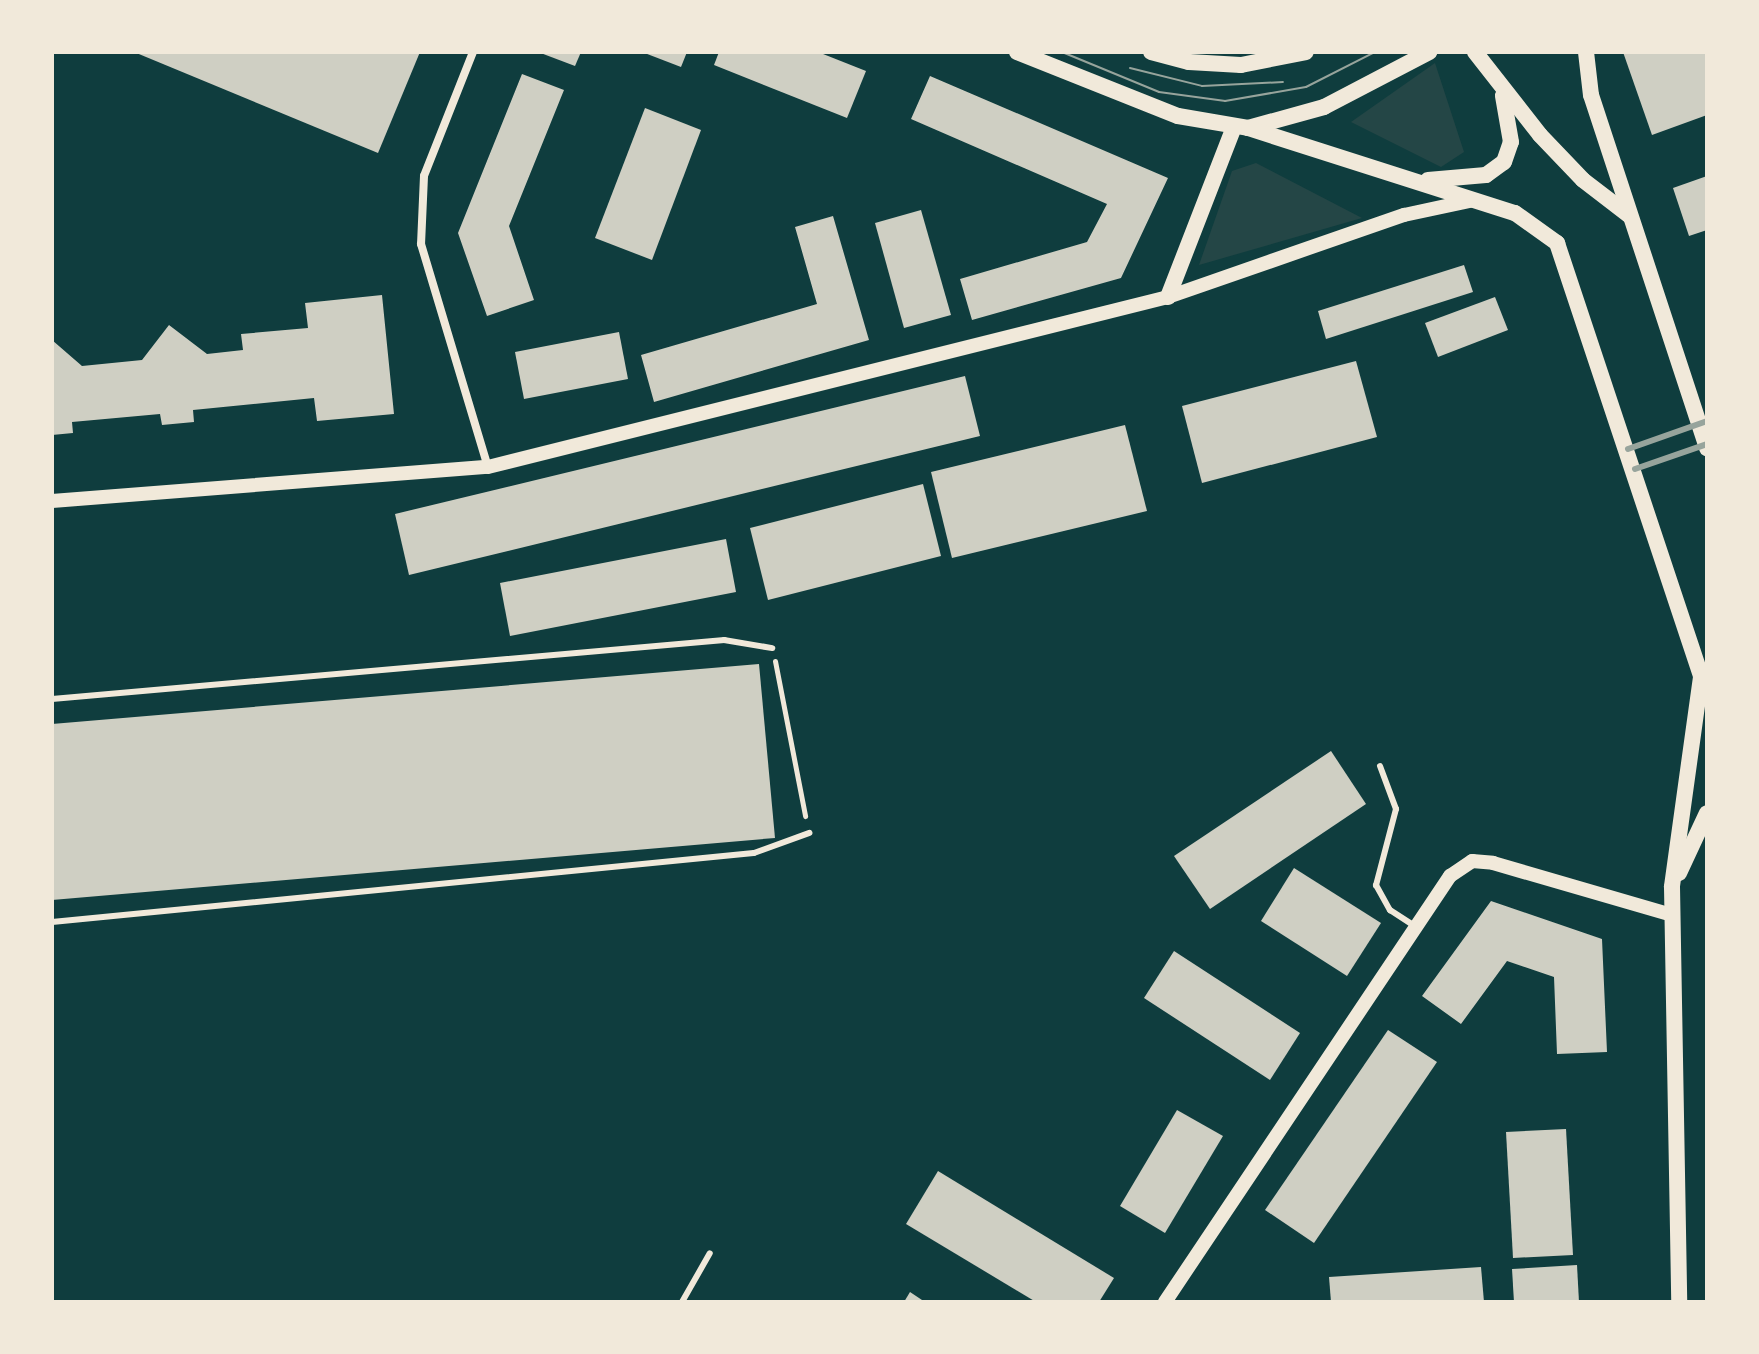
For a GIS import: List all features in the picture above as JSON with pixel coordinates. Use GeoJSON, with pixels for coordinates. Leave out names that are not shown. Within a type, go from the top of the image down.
{"type":"FeatureCollection","features":[{"type":"Feature","properties":{"kind":"main road"},"geometry":{"type":"LineString","coordinates":[[1017,52],[1178,116],[1241,127],[1515,213],[1557,243],[1704,679],[1672,887],[1679,1302]]}},
{"type":"Feature","properties":{"kind":"main road"},"geometry":{"type":"LineString","coordinates":[[1151,52],[1189,62],[1241,65],[1306,52]]}},
{"type":"Feature","properties":{"kind":"main road"},"geometry":{"type":"LineString","coordinates":[[1241,127],[1324,107],[1429,52]]}},
{"type":"Feature","properties":{"kind":"main road"},"geometry":{"type":"LineString","coordinates":[[1475,52],[1502,91],[1583,180],[1630,216]]}},
{"type":"Feature","properties":{"kind":"main road"},"geometry":{"type":"LineString","coordinates":[[1586,52],[1591,95],[1707,448]]}},
{"type":"Feature","properties":{"kind":"main road"},"geometry":{"type":"LineString","coordinates":[[1385,173],[1439,181],[1486,175],[1504,162],[1511,142],[1502,91]]}},
{"type":"Feature","properties":{"kind":"main road"},"geometry":{"type":"LineString","coordinates":[[1168,297],[1241,127]]}},
{"type":"Feature","properties":{"kind":"main road"},"geometry":{"type":"LineString","coordinates":[[1672,887],[1707,813]]}},
{"type":"Feature","properties":{"kind":"street"},"geometry":{"type":"LineString","coordinates":[[473,52],[424,176],[421,244],[488,467]]}},
{"type":"Feature","properties":{"kind":"street"},"geometry":{"type":"LineString","coordinates":[[52,501],[488,467],[1168,297],[1404,215],[1474,200]]}},
{"type":"Feature","properties":{"kind":"street"},"geometry":{"type":"LineString","coordinates":[[1165,1302],[1450,876],[1472,861],[1672,915]]}},
{"type":"Feature","properties":{"kind":"lane"},"geometry":{"type":"LineString","coordinates":[[52,699],[724,640],[772,648]]}},
{"type":"Feature","properties":{"kind":"lane"},"geometry":{"type":"LineString","coordinates":[[1380,766],[1396,809],[1376,885],[1390,910],[1416,927]]}},
{"type":"Feature","properties":{"kind":"lane"},"geometry":{"type":"LineString","coordinates":[[52,922],[754,853],[809,833]]}},
{"type":"Feature","properties":{"kind":"lane"},"geometry":{"type":"LineString","coordinates":[[682,1302],[710,1253]]}},
{"type":"Feature","properties":{"kind":"path"},"geometry":{"type":"LineString","coordinates":[[772,648],[809,833]]}},
{"type":"Feature","properties":{"kind":"shaded area"},"geometry":{"type":"Polygon","coordinates":[[[1435,63],[1464,152],[1441,167],[1351,122],[1435,63]]]}},
{"type":"Feature","properties":{"kind":"shaded area"},"geometry":{"type":"Polygon","coordinates":[[[1256,163],[1362,218],[1199,265],[1232,171],[1256,163]]]}},
{"type":"Feature","properties":{"kind":"building"},"geometry":{"type":"Polygon","coordinates":[[[134,52],[420,52],[378,153],[134,52]]]}},
{"type":"Feature","properties":{"kind":"building"},"geometry":{"type":"Polygon","coordinates":[[[538,52],[581,52],[575,66],[538,52]]]}},
{"type":"Feature","properties":{"kind":"building"},"geometry":{"type":"Polygon","coordinates":[[[642,52],[687,52],[681,67],[642,52]]]}},
{"type":"Feature","properties":{"kind":"building"},"geometry":{"type":"Polygon","coordinates":[[[719,52],[818,52],[866,71],[847,118],[714,65],[719,52]]]}},
{"type":"Feature","properties":{"kind":"building"},"geometry":{"type":"Polygon","coordinates":[[[1623,52],[1707,52],[1707,115],[1652,135],[1623,52]]]}},
{"type":"Feature","properties":{"kind":"building"},"geometry":{"type":"Polygon","coordinates":[[[522,74],[564,90],[509,226],[534,300],[487,316],[458,233],[522,74]]]}},
{"type":"Feature","properties":{"kind":"building"},"geometry":{"type":"Polygon","coordinates":[[[930,76],[1168,178],[1121,278],[972,320],[960,279],[1087,242],[1107,204],[911,119],[930,76]]]}},
{"type":"Feature","properties":{"kind":"building"},"geometry":{"type":"Polygon","coordinates":[[[645,108],[701,130],[652,260],[595,238],[645,108]]]}},
{"type":"Feature","properties":{"kind":"building"},"geometry":{"type":"Polygon","coordinates":[[[1707,176],[1707,230],[1689,236],[1673,188],[1707,176]]]}},
{"type":"Feature","properties":{"kind":"building"},"geometry":{"type":"Polygon","coordinates":[[[921,210],[951,315],[904,328],[875,223],[921,210]]]}},
{"type":"Feature","properties":{"kind":"building"},"geometry":{"type":"Polygon","coordinates":[[[833,216],[869,340],[654,402],[641,355],[817,304],[795,227],[833,216]]]}},
{"type":"Feature","properties":{"kind":"building"},"geometry":{"type":"Polygon","coordinates":[[[1464,265],[1473,292],[1326,339],[1318,311],[1464,265]]]}},
{"type":"Feature","properties":{"kind":"building"},"geometry":{"type":"Polygon","coordinates":[[[382,295],[394,414],[317,421],[314,398],[193,410],[194,422],[162,425],[160,414],[72,422],[73,433],[52,435],[52,340],[82,366],[142,360],[169,325],[207,354],[243,350],[241,334],[308,328],[305,303],[382,295]]]}},
{"type":"Feature","properties":{"kind":"building"},"geometry":{"type":"Polygon","coordinates":[[[1495,297],[1508,330],[1438,357],[1425,323],[1495,297]]]}},
{"type":"Feature","properties":{"kind":"building"},"geometry":{"type":"Polygon","coordinates":[[[619,332],[628,379],[524,399],[515,352],[619,332]]]}},
{"type":"Feature","properties":{"kind":"building"},"geometry":{"type":"Polygon","coordinates":[[[1356,361],[1377,437],[1202,483],[1182,406],[1356,361]]]}},
{"type":"Feature","properties":{"kind":"building"},"geometry":{"type":"Polygon","coordinates":[[[965,376],[980,436],[409,575],[395,514],[965,376]]]}},
{"type":"Feature","properties":{"kind":"building"},"geometry":{"type":"Polygon","coordinates":[[[1125,425],[1147,511],[952,558],[931,472],[1125,425]]]}},
{"type":"Feature","properties":{"kind":"building"},"geometry":{"type":"Polygon","coordinates":[[[923,484],[941,556],[768,600],[750,528],[923,484]]]}},
{"type":"Feature","properties":{"kind":"building"},"geometry":{"type":"Polygon","coordinates":[[[726,539],[736,592],[510,636],[500,583],[726,539]]]}},
{"type":"Feature","properties":{"kind":"building"},"geometry":{"type":"Polygon","coordinates":[[[759,664],[775,838],[52,900],[52,724],[759,664]]]}},
{"type":"Feature","properties":{"kind":"building"},"geometry":{"type":"Polygon","coordinates":[[[1331,751],[1366,804],[1210,909],[1174,856],[1331,751]]]}},
{"type":"Feature","properties":{"kind":"building"},"geometry":{"type":"Polygon","coordinates":[[[1294,868],[1381,923],[1347,976],[1261,921],[1294,868]]]}},
{"type":"Feature","properties":{"kind":"building"},"geometry":{"type":"Polygon","coordinates":[[[1491,901],[1602,939],[1607,1052],[1557,1054],[1554,977],[1507,961],[1461,1024],[1422,996],[1491,901]]]}},
{"type":"Feature","properties":{"kind":"building"},"geometry":{"type":"Polygon","coordinates":[[[1174,951],[1300,1033],[1270,1080],[1144,998],[1174,951]]]}},
{"type":"Feature","properties":{"kind":"building"},"geometry":{"type":"Polygon","coordinates":[[[1388,1030],[1437,1062],[1314,1243],[1265,1210],[1388,1030]]]}},
{"type":"Feature","properties":{"kind":"building"},"geometry":{"type":"Polygon","coordinates":[[[1177,1110],[1223,1136],[1165,1233],[1120,1206],[1177,1110]]]}},
{"type":"Feature","properties":{"kind":"building"},"geometry":{"type":"Polygon","coordinates":[[[1566,1129],[1573,1255],[1513,1258],[1506,1132],[1566,1129]]]}},
{"type":"Feature","properties":{"kind":"building"},"geometry":{"type":"Polygon","coordinates":[[[938,1171],[1114,1278],[1099,1302],[1036,1302],[906,1224],[938,1171]]]}},
{"type":"Feature","properties":{"kind":"building"},"geometry":{"type":"Polygon","coordinates":[[[1577,1265],[1579,1302],[1514,1302],[1512,1269],[1577,1265]]]}},
{"type":"Feature","properties":{"kind":"building"},"geometry":{"type":"Polygon","coordinates":[[[1481,1267],[1484,1302],[1331,1302],[1329,1277],[1481,1267]]]}},
{"type":"Feature","properties":{"kind":"building"},"geometry":{"type":"Polygon","coordinates":[[[910,1292],[925,1302],[904,1302],[910,1292]]]}},
{"type":"Feature","properties":{"kind":"tram line"},"geometry":{"type":"LineString","coordinates":[[1062,52],[1159,92],[1225,101],[1306,87],[1375,52]]}},
{"type":"Feature","properties":{"kind":"tram line"},"geometry":{"type":"LineString","coordinates":[[1130,68],[1202,86],[1283,82]]}},
{"type":"Feature","properties":{"kind":"railway"},"geometry":{"type":"LineString","coordinates":[[1628,449],[1707,421]]}},
{"type":"Feature","properties":{"kind":"railway"},"geometry":{"type":"LineString","coordinates":[[1635,469],[1707,444]]}}]}
